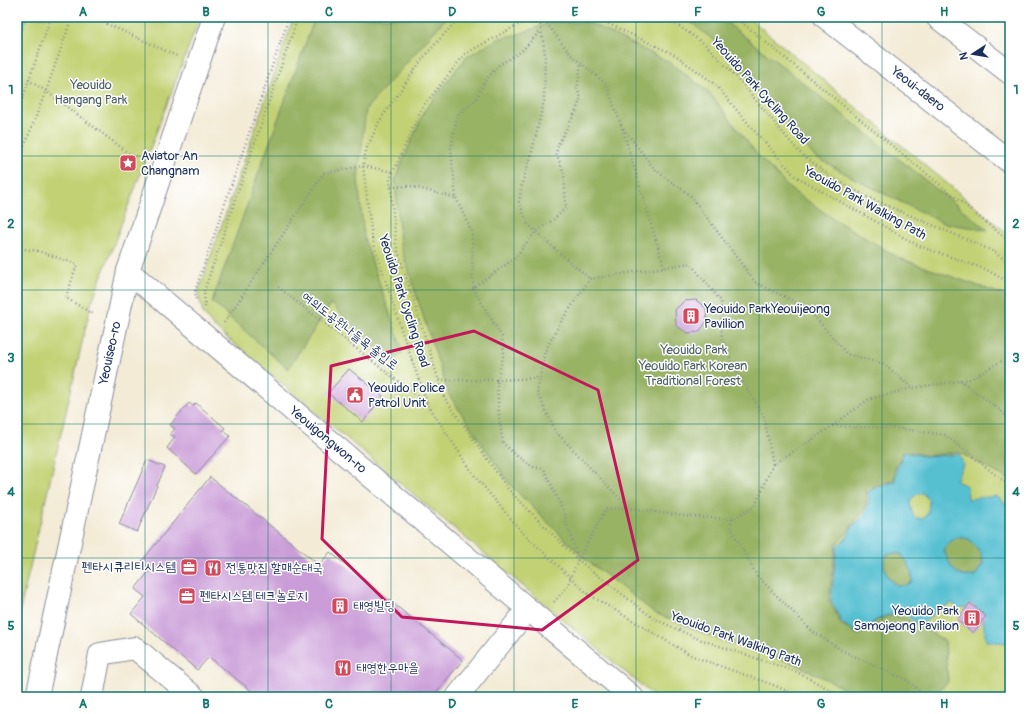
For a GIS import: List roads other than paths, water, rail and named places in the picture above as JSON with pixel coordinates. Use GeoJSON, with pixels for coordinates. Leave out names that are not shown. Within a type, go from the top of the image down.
{"type":"FeatureCollection","features":[{"type":"Feature","properties":{"kind":"main road","name":"Yeoui-daero"},"geometry":{"type":"LineString","coordinates":[[825,17],[1010,162]]}},
{"type":"Feature","properties":{"kind":"main road"},"geometry":{"type":"LineString","coordinates":[[937,17],[1010,73]]}},
{"type":"Feature","properties":{"kind":"main road","name":"Yeouiseo-ro"},"geometry":{"type":"LineString","coordinates":[[37,697],[128,271],[213,19]]}},
{"type":"Feature","properties":{"kind":"main road","name":"Yeouigongwon-ro"},"geometry":{"type":"LineString","coordinates":[[128,271],[632,697]]}},
{"type":"Feature","properties":{"kind":"main road"},"geometry":{"type":"LineString","coordinates":[[457,697],[528,609]]}},
{"type":"Feature","properties":{"kind":"main road"},"geometry":{"type":"LineString","coordinates":[[92,697],[100,654],[135,648],[194,697]]}},
{"type":"Feature","properties":{"kind":"water"},"geometry":{"type":"Polygon","coordinates":[[[17,17],[27,17],[17,44],[17,17]]]}},
{"type":"Feature","properties":{"kind":"water"},"geometry":{"type":"Polygon","coordinates":[[[904,452],[928,457],[959,454],[963,464],[956,481],[967,486],[968,499],[997,496],[1010,508],[1010,641],[1006,643],[986,641],[983,620],[986,616],[970,603],[967,607],[958,608],[952,603],[936,611],[921,626],[908,617],[894,614],[887,615],[875,621],[859,634],[842,623],[831,600],[837,546],[846,539],[852,527],[864,515],[869,500],[868,491],[895,481],[897,468],[904,452]],[[923,493],[914,496],[910,504],[914,517],[923,519],[928,513],[929,501],[923,493]],[[957,537],[947,544],[944,551],[954,571],[962,575],[975,576],[983,564],[981,553],[969,539],[957,537]],[[888,554],[885,558],[885,570],[888,576],[892,582],[897,585],[904,585],[912,582],[912,574],[908,564],[901,554],[888,554]]]}},
{"type":"Feature","properties":{"kind":"place","name":"Aviator An Changnam"},"geometry":{"type":"Point","coordinates":[128,163]}},
{"type":"Feature","properties":{"kind":"place","name":"Yeouido ParkYeouijeong Pavilion"},"geometry":{"type":"Point","coordinates":[691,316]}},
{"type":"Feature","properties":{"kind":"place","name":"Yeouido Police Patrol Unit"},"geometry":{"type":"Point","coordinates":[355,395]}},
{"type":"Feature","properties":{"kind":"place","name":"펜타시큐리티시스템"},"geometry":{"type":"Point","coordinates":[189,567]}},
{"type":"Feature","properties":{"kind":"place","name":"전통맛집 할매순대국"},"geometry":{"type":"Point","coordinates":[213,568]}},
{"type":"Feature","properties":{"kind":"place","name":"펜타시스템 테크놀로지"},"geometry":{"type":"Point","coordinates":[187,596]}},
{"type":"Feature","properties":{"kind":"place","name":"태영빌딩"},"geometry":{"type":"Point","coordinates":[340,606]}},
{"type":"Feature","properties":{"kind":"place","name":"Yeouido Park Samojeong Pavilion"},"geometry":{"type":"Point","coordinates":[972,618]}},
{"type":"Feature","properties":{"kind":"place","name":"태영한우마을"},"geometry":{"type":"Point","coordinates":[343,668]}},
{"type":"Feature","properties":{"kind":"park label","name":"Yeouido Hangang Park"},"geometry":{"type":"Point","coordinates":[91,92]}},
{"type":"Feature","properties":{"kind":"park label","name":"Yeouido Park"},"geometry":{"type":"Point","coordinates":[694,350]}},
{"type":"Feature","properties":{"kind":"park label","name":"Yeouido Park Korean Traditional Forest"},"geometry":{"type":"Point","coordinates":[693,374]}}]}
